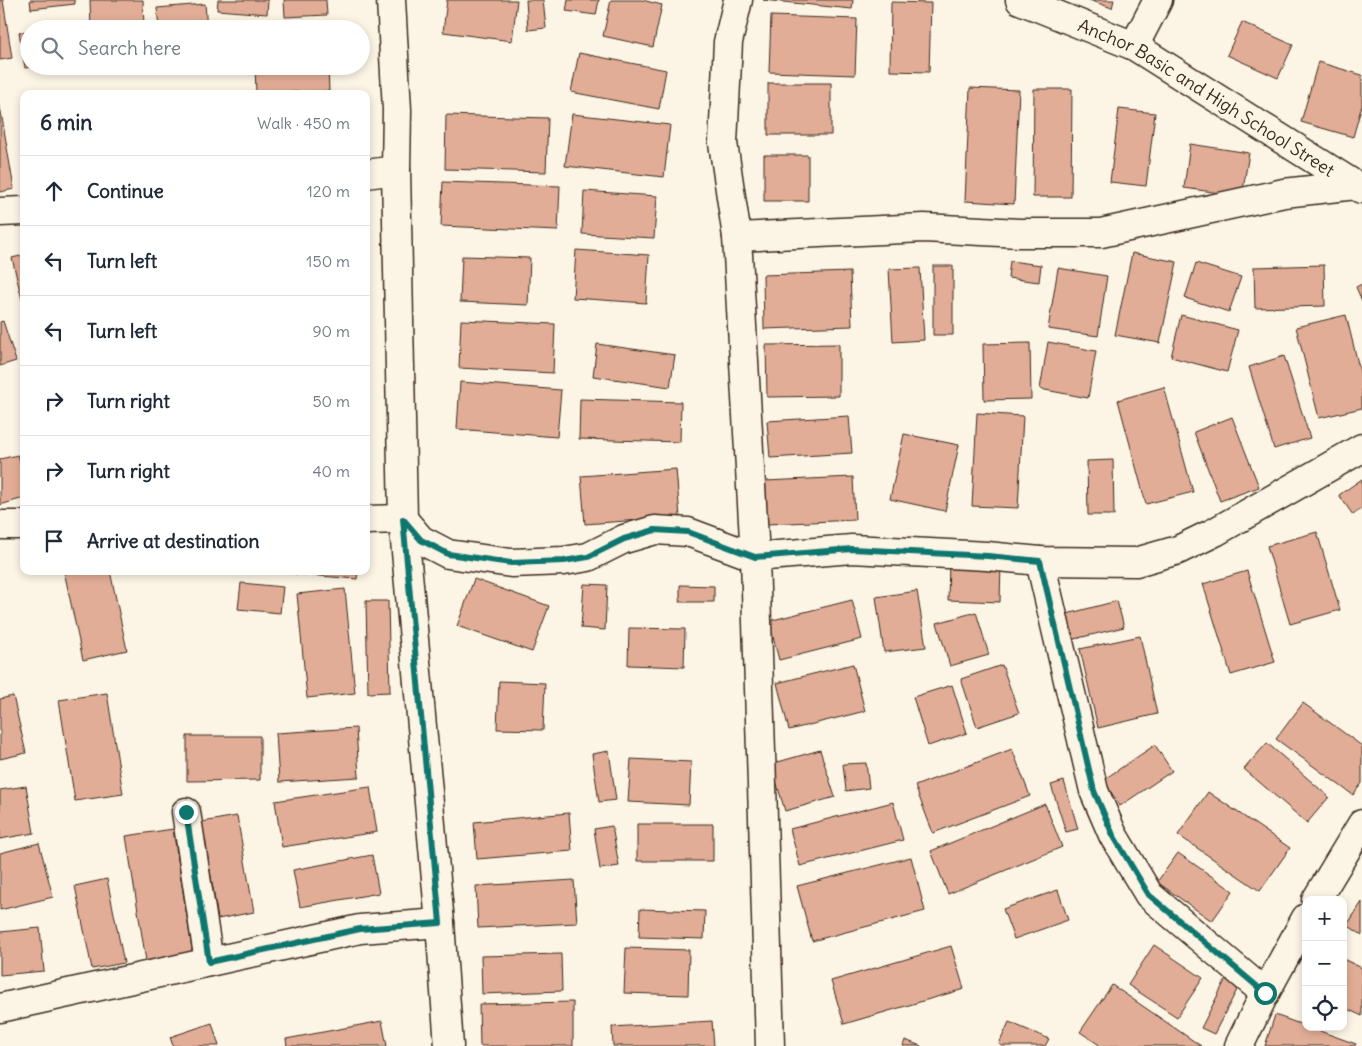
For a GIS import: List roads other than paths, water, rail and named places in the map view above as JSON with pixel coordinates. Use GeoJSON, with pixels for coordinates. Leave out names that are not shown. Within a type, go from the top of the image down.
{"type":"FeatureCollection","features":[{"type":"Feature","properties":{"kind":"street"},"geometry":{"type":"LineString","coordinates":[[391,0],[397,110],[396,170],[403,519],[440,923],[449,1046]]}},
{"type":"Feature","properties":{"kind":"street"},"geometry":{"type":"LineString","coordinates":[[738,0],[728,42],[723,142],[737,237],[755,557],[770,1046]]}},
{"type":"Feature","properties":{"kind":"street","name":"Anchor Basic and High School Street"},"geometry":{"type":"LineString","coordinates":[[1020,0],[1134,46],[1359,188]]}},
{"type":"Feature","properties":{"kind":"street"},"geometry":{"type":"LineString","coordinates":[[1134,46],[1158,0]]}},
{"type":"Feature","properties":{"kind":"street"},"geometry":{"type":"LineString","coordinates":[[370,173],[396,170]]}},
{"type":"Feature","properties":{"kind":"street"},"geometry":{"type":"LineString","coordinates":[[737,237],[924,228],[1020,232],[1101,232],[1284,193],[1359,188]]}},
{"type":"Feature","properties":{"kind":"street"},"geometry":{"type":"LineString","coordinates":[[0,212],[20,211]]}},
{"type":"Feature","properties":{"kind":"street"},"geometry":{"type":"LineString","coordinates":[[403,519],[421,540],[448,554],[511,563],[564,561],[588,557],[624,539],[655,530],[688,532],[755,557],[852,549],[988,556],[1040,561],[1136,562],[1178,550],[1215,532],[1362,448]]}},
{"type":"Feature","properties":{"kind":"street"},"geometry":{"type":"LineString","coordinates":[[370,520],[403,519]]}},
{"type":"Feature","properties":{"kind":"street"},"geometry":{"type":"LineString","coordinates":[[0,525],[20,525]]}},
{"type":"Feature","properties":{"kind":"street"},"geometry":{"type":"LineString","coordinates":[[1040,561],[1094,791],[1113,835],[1149,895],[1265,993]]}},
{"type":"Feature","properties":{"kind":"street"},"geometry":{"type":"LineString","coordinates":[[186,812],[209,962]]}},
{"type":"Feature","properties":{"kind":"street"},"geometry":{"type":"LineString","coordinates":[[1318,896],[1362,824]]}},
{"type":"Feature","properties":{"kind":"street"},"geometry":{"type":"LineString","coordinates":[[0,1008],[360,929],[440,923]]}},
{"type":"Feature","properties":{"kind":"street"},"geometry":{"type":"LineString","coordinates":[[1239,1046],[1302,925]]}}]}
